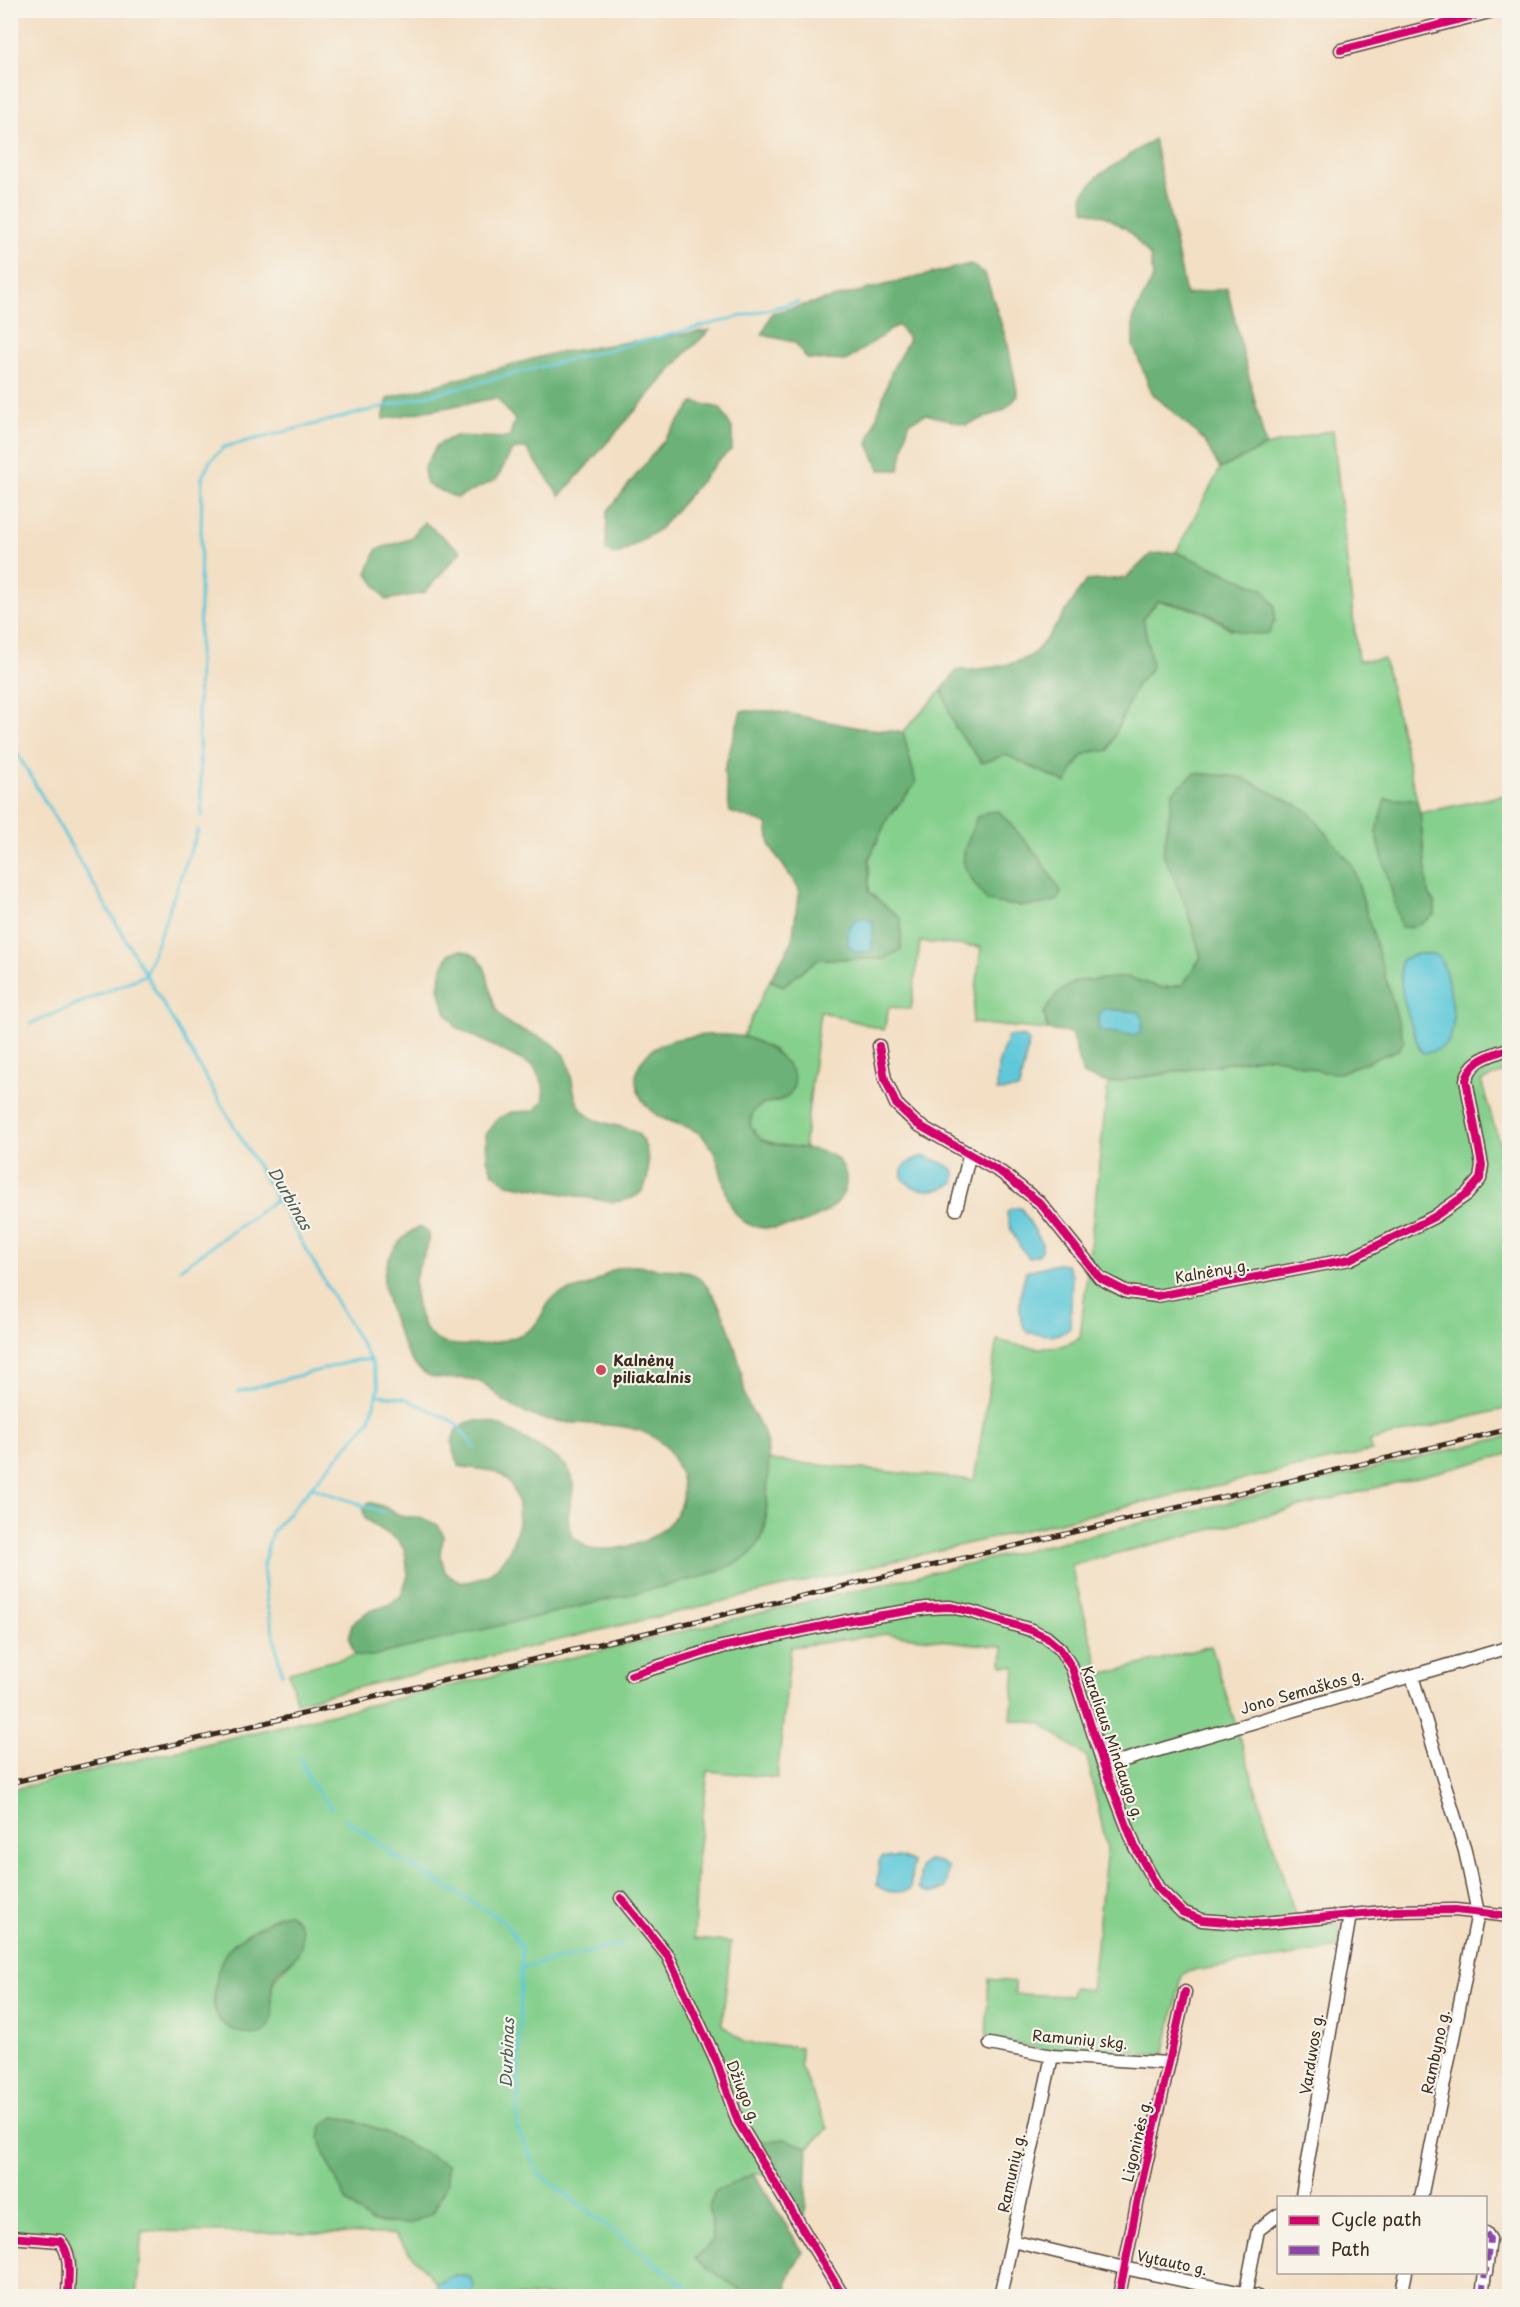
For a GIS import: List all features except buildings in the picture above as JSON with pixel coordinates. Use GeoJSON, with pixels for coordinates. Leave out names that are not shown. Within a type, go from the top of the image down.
{"type":"FeatureCollection","features":[{"type":"Feature","properties":{"kind":"street"},"geometry":{"type":"LineString","coordinates":[[1341,50],[1497,10]]}},
{"type":"Feature","properties":{"kind":"street","name":"Kalnėnų g."},"geometry":{"type":"LineString","coordinates":[[879,1046],[885,1080],[896,1104],[917,1124],[1002,1173],[1040,1203],[1100,1278],[1127,1292],[1157,1296],[1350,1259],[1434,1217],[1467,1194],[1480,1179],[1482,1165],[1466,1080],[1469,1070],[1479,1061],[1509,1048]]}},
{"type":"Feature","properties":{"kind":"street"},"geometry":{"type":"LineString","coordinates":[[956,1209],[970,1153]]}},
{"type":"Feature","properties":{"kind":"street","name":"Karaliaus Mindaugo g."},"geometry":{"type":"LineString","coordinates":[[631,1675],[722,1647],[900,1612],[950,1607],[969,1611],[1031,1630],[1046,1637],[1060,1649],[1072,1668],[1104,1766],[1135,1847],[1150,1877],[1162,1894],[1182,1912],[1202,1920],[1253,1924],[1395,1911],[1455,1910],[1509,1916]]}},
{"type":"Feature","properties":{"kind":"street","name":"Jono Semaškos g."},"geometry":{"type":"LineString","coordinates":[[1104,1766],[1509,1647]]}},
{"type":"Feature","properties":{"kind":"street"},"geometry":{"type":"LineString","coordinates":[[1412,1676],[1467,1859],[1478,1913]]}},
{"type":"Feature","properties":{"kind":"street","name":"Džiugo g."},"geometry":{"type":"LineString","coordinates":[[621,1898],[668,1956],[718,2065],[738,2122],[843,2296]]}},
{"type":"Feature","properties":{"kind":"street","name":"Rambyno g."},"geometry":{"type":"LineString","coordinates":[[1421,2196],[1478,1913]]}},
{"type":"Feature","properties":{"kind":"street","name":"Varduvos g."},"geometry":{"type":"LineString","coordinates":[[1300,2196],[1319,2108],[1350,1915]]}},
{"type":"Feature","properties":{"kind":"street","name":"Ligoninės g."},"geometry":{"type":"LineString","coordinates":[[1119,2296],[1185,1992]]}},
{"type":"Feature","properties":{"kind":"street","name":"Ramunių skg."},"geometry":{"type":"LineString","coordinates":[[990,2044],[1052,2056],[1168,2063]]}},
{"type":"Feature","properties":{"kind":"street","name":"Ramunių g."},"geometry":{"type":"LineString","coordinates":[[1000,2296],[1052,2056]]}},
{"type":"Feature","properties":{"kind":"street"},"geometry":{"type":"LineString","coordinates":[[1249,2296],[1258,2230],[1277,2216]]}},
{"type":"Feature","properties":{"kind":"street"},"geometry":{"type":"LineString","coordinates":[[1487,2235],[1490,2239],[1487,2259]]}},
{"type":"Feature","properties":{"kind":"street"},"geometry":{"type":"LineString","coordinates":[[10,2237],[60,2241],[68,2255],[68,2296]]}},
{"type":"Feature","properties":{"kind":"street","name":"Vytauto g."},"geometry":{"type":"LineString","coordinates":[[1012,2241],[1249,2296]]}},
{"type":"Feature","properties":{"kind":"street"},"geometry":{"type":"LineString","coordinates":[[1401,2296],[1406,2274]]}},
{"type":"Feature","properties":{"kind":"street"},"geometry":{"type":"LineString","coordinates":[[1482,2296],[1485,2274]]}},
{"type":"Feature","properties":{"kind":"green space"},"geometry":{"type":"Polygon","coordinates":[[[1154,139],[1186,295],[1227,288],[1266,446],[1220,469],[1204,440],[1152,393],[1133,345],[1133,317],[1153,278],[1150,256],[1128,230],[1107,217],[1084,210],[1083,194],[1098,176],[1154,139]]]}},
{"type":"Feature","properties":{"kind":"green space"},"geometry":{"type":"Polygon","coordinates":[[[970,264],[985,274],[1008,345],[1018,396],[1004,410],[966,425],[926,414],[909,422],[899,470],[880,470],[868,444],[892,370],[909,339],[898,325],[846,361],[807,359],[795,342],[762,335],[772,313],[970,264]]]}},
{"type":"Feature","properties":{"kind":"green space"},"geometry":{"type":"Polygon","coordinates":[[[710,330],[686,353],[560,496],[526,448],[512,450],[497,479],[457,498],[426,484],[424,468],[437,445],[455,436],[509,438],[515,420],[497,398],[383,419],[388,398],[555,353],[710,330]]]}},
{"type":"Feature","properties":{"kind":"green space"},"geometry":{"type":"Polygon","coordinates":[[[694,402],[720,408],[732,428],[732,449],[717,462],[660,529],[617,555],[606,551],[607,512],[694,402]]]}},
{"type":"Feature","properties":{"kind":"green space"},"geometry":{"type":"Polygon","coordinates":[[[1333,430],[1358,661],[1384,659],[1417,800],[1385,799],[1409,928],[1421,924],[1435,914],[1435,904],[1428,892],[1420,813],[1509,794],[1509,1070],[1481,1081],[1509,1176],[1509,1408],[1370,1441],[1372,1451],[1131,1505],[296,1702],[289,1672],[355,1655],[372,1656],[698,1578],[761,1540],[766,1525],[768,1460],[974,1480],[997,1340],[1028,1347],[1049,1348],[1080,1338],[1108,1083],[1272,1056],[1323,1072],[1187,909],[1201,957],[1183,985],[1162,988],[1127,977],[1044,1013],[1048,1030],[972,1023],[981,947],[920,942],[911,1009],[889,1007],[884,1030],[820,1011],[804,1148],[780,1145],[760,1139],[750,1125],[752,1112],[763,1104],[782,1100],[774,1050],[743,1036],[770,980],[783,986],[818,959],[884,959],[901,919],[869,892],[869,859],[887,819],[916,783],[903,732],[942,690],[955,727],[1006,755],[1066,783],[1077,763],[1086,754],[1099,750],[1108,751],[1136,686],[1152,667],[1143,618],[1158,601],[1204,612],[1232,630],[1263,589],[1176,552],[1220,469],[1266,446],[1333,430]],[[1418,954],[1401,960],[1405,1004],[1433,954],[1418,954]]]}},
{"type":"Feature","properties":{"kind":"green space"},"geometry":{"type":"Polygon","coordinates":[[[424,522],[461,551],[424,593],[386,600],[367,573],[377,549],[410,539],[424,522]]]}},
{"type":"Feature","properties":{"kind":"green space"},"geometry":{"type":"Polygon","coordinates":[[[1176,552],[1263,589],[1275,606],[1275,621],[1269,633],[1240,632],[1199,610],[1158,601],[1143,618],[1152,667],[1136,686],[1108,751],[1099,750],[1086,754],[1077,763],[1066,783],[1006,755],[982,763],[955,727],[942,690],[957,670],[1004,665],[1030,656],[1051,632],[1086,581],[1126,578],[1151,554],[1176,552]]]}},
{"type":"Feature","properties":{"kind":"green space"},"geometry":{"type":"Polygon","coordinates":[[[741,711],[775,711],[859,728],[903,732],[916,783],[887,819],[869,859],[869,892],[901,919],[901,950],[884,959],[818,959],[783,986],[770,980],[792,942],[799,889],[770,846],[767,824],[730,812],[724,771],[741,711]]]}},
{"type":"Feature","properties":{"kind":"green space"},"geometry":{"type":"Polygon","coordinates":[[[1195,773],[1241,777],[1308,811],[1353,866],[1404,1041],[1398,1050],[1339,1073],[1323,1072],[1272,1056],[1108,1083],[1083,1075],[1071,1033],[1048,1030],[1044,1013],[1057,993],[1076,981],[1127,977],[1162,988],[1183,985],[1201,957],[1187,908],[1163,854],[1173,792],[1195,773]]]}},
{"type":"Feature","properties":{"kind":"green space"},"geometry":{"type":"Polygon","coordinates":[[[1385,799],[1417,800],[1428,892],[1435,904],[1435,914],[1415,926],[1401,927],[1376,833],[1385,799]]]}},
{"type":"Feature","properties":{"kind":"green space"},"geometry":{"type":"Polygon","coordinates":[[[999,811],[1038,856],[1061,891],[1058,900],[1041,905],[1023,906],[987,901],[970,877],[966,869],[964,854],[977,817],[987,812],[999,811]]]}},
{"type":"Feature","properties":{"kind":"green space"},"geometry":{"type":"Polygon","coordinates":[[[461,950],[476,957],[483,966],[496,1009],[501,1016],[508,1023],[548,1041],[560,1050],[569,1065],[579,1106],[585,1113],[598,1121],[634,1131],[643,1140],[646,1147],[648,1171],[645,1186],[638,1195],[627,1200],[611,1202],[508,1184],[493,1173],[487,1159],[486,1135],[498,1118],[512,1112],[534,1111],[544,1100],[543,1084],[533,1066],[456,1027],[445,1011],[439,988],[442,967],[450,953],[461,950]]]}},
{"type":"Feature","properties":{"kind":"green space"},"geometry":{"type":"Polygon","coordinates":[[[706,1035],[735,1035],[752,1039],[770,1049],[787,1064],[794,1081],[790,1094],[784,1099],[758,1107],[753,1112],[750,1125],[760,1138],[770,1143],[816,1150],[836,1158],[842,1165],[846,1181],[842,1196],[832,1208],[799,1224],[780,1228],[762,1228],[748,1224],[734,1211],[718,1161],[704,1137],[690,1128],[658,1116],[646,1105],[638,1092],[636,1077],[641,1062],[647,1055],[670,1041],[706,1035]]]}},
{"type":"Feature","properties":{"kind":"green space"},"geometry":{"type":"Polygon","coordinates":[[[420,1227],[428,1232],[429,1238],[416,1275],[415,1290],[418,1309],[424,1326],[434,1338],[455,1345],[485,1344],[525,1333],[536,1324],[554,1297],[563,1292],[592,1284],[615,1269],[634,1266],[677,1270],[687,1272],[699,1279],[710,1291],[728,1325],[746,1400],[763,1431],[767,1448],[766,1518],[758,1545],[751,1553],[730,1566],[698,1578],[372,1656],[355,1655],[349,1639],[352,1624],[367,1612],[388,1605],[401,1596],[408,1575],[405,1551],[399,1541],[365,1519],[363,1509],[369,1502],[385,1507],[403,1517],[420,1517],[438,1525],[444,1536],[440,1552],[445,1572],[460,1582],[477,1579],[494,1570],[504,1559],[511,1546],[519,1515],[512,1487],[499,1474],[459,1466],[455,1456],[453,1438],[456,1431],[468,1422],[496,1424],[555,1457],[568,1469],[573,1481],[568,1518],[572,1536],[591,1549],[621,1548],[638,1544],[666,1527],[676,1515],[682,1501],[682,1485],[677,1467],[668,1449],[653,1437],[624,1427],[560,1422],[535,1417],[511,1406],[479,1381],[434,1377],[416,1366],[409,1357],[392,1316],[384,1276],[388,1261],[401,1240],[420,1227]]]}},
{"type":"Feature","properties":{"kind":"green space"},"geometry":{"type":"Polygon","coordinates":[[[1509,1436],[1509,1454],[1071,1565],[1101,1675],[1211,1646],[1298,1924],[1340,1924],[1339,1948],[1186,1972],[1182,1976],[1164,2055],[1042,2049],[986,2038],[989,1979],[1015,1982],[1015,1994],[1071,1996],[1072,1988],[1091,1990],[1107,1848],[1087,1757],[1040,1723],[1011,1720],[1015,1667],[1002,1666],[1003,1647],[886,1634],[791,1647],[777,1778],[708,1771],[697,1861],[694,1939],[731,1942],[722,2025],[745,2043],[801,2047],[800,2065],[828,2128],[808,2148],[785,2139],[762,2142],[779,2176],[754,2174],[715,2191],[709,2208],[713,2240],[696,2259],[749,2296],[436,2296],[437,2284],[394,2234],[142,2231],[136,2296],[76,2296],[74,2257],[65,2236],[11,2231],[10,1790],[1509,1436]],[[294,1959],[214,1995],[214,2008],[220,2022],[272,2019],[272,1985],[294,1959]],[[334,2117],[323,2151],[347,2202],[370,2222],[409,2224],[433,2213],[447,2183],[447,2165],[378,2129],[349,2119],[334,2117]]]}},
{"type":"Feature","properties":{"kind":"green space"},"geometry":{"type":"Polygon","coordinates":[[[287,1913],[299,1924],[302,1934],[301,1944],[296,1956],[282,1967],[274,1978],[272,2020],[263,2033],[248,2034],[233,2030],[220,2021],[214,2000],[219,1968],[224,1957],[238,1940],[279,1915],[287,1913]]]}},
{"type":"Feature","properties":{"kind":"green space"},"geometry":{"type":"Polygon","coordinates":[[[334,2117],[364,2124],[447,2165],[447,2183],[433,2213],[409,2224],[370,2222],[347,2202],[323,2151],[320,2137],[322,2126],[334,2117]]]}},
{"type":"Feature","properties":{"kind":"green space"},"geometry":{"type":"Polygon","coordinates":[[[785,2139],[808,2148],[805,2221],[762,2142],[785,2139]]]}},
{"type":"Feature","properties":{"kind":"green space"},"geometry":{"type":"Polygon","coordinates":[[[754,2174],[803,2252],[789,2279],[789,2296],[773,2296],[771,2293],[749,2296],[695,2259],[713,2240],[709,2208],[715,2191],[754,2174]]]}},
{"type":"Feature","properties":{"kind":"water"},"geometry":{"type":"Polygon","coordinates":[[[866,919],[873,922],[872,948],[870,952],[856,952],[848,945],[848,931],[855,920],[866,919]]]}},
{"type":"Feature","properties":{"kind":"water"},"geometry":{"type":"Polygon","coordinates":[[[1418,954],[1433,954],[1439,957],[1452,1001],[1450,1038],[1445,1045],[1426,1053],[1419,1048],[1405,1005],[1400,971],[1401,960],[1418,954]]]}},
{"type":"Feature","properties":{"kind":"water"},"geometry":{"type":"Polygon","coordinates":[[[1103,1009],[1139,1012],[1143,1019],[1141,1032],[1134,1035],[1100,1031],[1098,1020],[1103,1009]]]}},
{"type":"Feature","properties":{"kind":"water"},"geometry":{"type":"Polygon","coordinates":[[[1008,1036],[1025,1037],[1029,1042],[1019,1088],[997,1091],[998,1065],[1008,1036]]]}},
{"type":"Feature","properties":{"kind":"water"},"geometry":{"type":"Polygon","coordinates":[[[923,1156],[952,1169],[955,1172],[954,1183],[940,1189],[927,1190],[907,1183],[902,1176],[903,1169],[909,1162],[923,1156]]]}},
{"type":"Feature","properties":{"kind":"water"},"geometry":{"type":"Polygon","coordinates":[[[1012,1208],[1021,1208],[1040,1239],[1042,1244],[1040,1254],[1029,1258],[1017,1242],[1007,1212],[1012,1208]]]}},
{"type":"Feature","properties":{"kind":"water"},"geometry":{"type":"Polygon","coordinates":[[[1057,1264],[1067,1265],[1072,1275],[1070,1328],[1056,1335],[1028,1333],[1021,1320],[1020,1312],[1026,1271],[1057,1264]]]}},
{"type":"Feature","properties":{"kind":"water"},"geometry":{"type":"Polygon","coordinates":[[[882,1857],[900,1857],[913,1862],[910,1890],[892,1892],[877,1885],[879,1862],[882,1857]]]}},
{"type":"Feature","properties":{"kind":"water"},"geometry":{"type":"Polygon","coordinates":[[[929,1860],[940,1862],[948,1868],[945,1888],[935,1892],[919,1888],[921,1866],[929,1860]]]}},
{"type":"Feature","properties":{"kind":"water"},"geometry":{"type":"Polygon","coordinates":[[[455,2275],[470,2277],[474,2288],[471,2296],[436,2296],[437,2284],[455,2275]]]}},
{"type":"Feature","properties":{"kind":"waterway"},"geometry":{"type":"LineString","coordinates":[[202,816],[198,716],[202,478],[210,461],[224,447],[798,302]]}},
{"type":"Feature","properties":{"kind":"waterway","name":"Durbinas"},"geometry":{"type":"LineString","coordinates":[[10,741],[372,1363],[379,1387],[370,1420],[272,1532],[263,1565],[267,1604],[282,1674]]}},
{"type":"Feature","properties":{"kind":"waterway"},"geometry":{"type":"LineString","coordinates":[[30,1024],[145,975],[198,830]]}},
{"type":"Feature","properties":{"kind":"waterway"},"geometry":{"type":"LineString","coordinates":[[180,1269],[276,1200]]}},
{"type":"Feature","properties":{"kind":"waterway"},"geometry":{"type":"LineString","coordinates":[[238,1392],[356,1360],[370,1360]]}},
{"type":"Feature","properties":{"kind":"waterway"},"geometry":{"type":"LineString","coordinates":[[378,1395],[404,1398],[455,1422],[475,1448]]}},
{"type":"Feature","properties":{"kind":"waterway"},"geometry":{"type":"LineString","coordinates":[[311,1487],[382,1512]]}},
{"type":"Feature","properties":{"kind":"waterway","name":"Durbinas"},"geometry":{"type":"LineString","coordinates":[[301,1757],[312,1785],[332,1808]]}},
{"type":"Feature","properties":{"kind":"waterway","name":"Durbinas"},"geometry":{"type":"LineString","coordinates":[[346,1819],[401,1860],[504,1921],[522,1948],[517,2127],[538,2173],[698,2296]]}},
{"type":"Feature","properties":{"kind":"waterway"},"geometry":{"type":"LineString","coordinates":[[521,1968],[622,1944]]}},
{"type":"Feature","properties":{"kind":"railway"},"geometry":{"type":"LineString","coordinates":[[10,1783],[1510,1429]]}},
{"type":"Feature","properties":{"kind":"marked path"},"geometry":{"type":"LineString","coordinates":[[1487,2234],[1490,2239],[1487,2264]]}},
{"type":"Feature","properties":{"kind":"marked path"},"geometry":{"type":"LineString","coordinates":[[1482,2296],[1485,2274]]}},
{"type":"Feature","properties":{"kind":"cycle path"},"geometry":{"type":"LineString","coordinates":[[1341,50],[1497,10]]}},
{"type":"Feature","properties":{"kind":"cycle path"},"geometry":{"type":"LineString","coordinates":[[879,1046],[885,1079],[896,1104],[917,1124],[1002,1173],[1040,1203],[1100,1278],[1127,1292],[1157,1296],[1350,1259],[1434,1217],[1467,1194],[1480,1179],[1482,1165],[1466,1080],[1477,1062],[1510,1048]]}},
{"type":"Feature","properties":{"kind":"cycle path"},"geometry":{"type":"LineString","coordinates":[[631,1675],[722,1647],[851,1620],[927,1608],[950,1607],[969,1611],[1031,1630],[1046,1637],[1060,1649],[1072,1668],[1104,1766],[1135,1847],[1158,1888],[1182,1912],[1202,1920],[1253,1924],[1395,1911],[1455,1910],[1510,1916]]}},
{"type":"Feature","properties":{"kind":"cycle path"},"geometry":{"type":"LineString","coordinates":[[621,1898],[668,1956],[718,2065],[738,2122],[843,2296]]}},
{"type":"Feature","properties":{"kind":"cycle path"},"geometry":{"type":"LineString","coordinates":[[1119,2296],[1138,2199],[1185,1992]]}},
{"type":"Feature","properties":{"kind":"cycle path"},"geometry":{"type":"LineString","coordinates":[[10,2237],[60,2241],[67,2253],[68,2296]]}},
{"type":"Feature","properties":{"kind":"place","name":"Kalnėnų piliakalnis"},"geometry":{"type":"Point","coordinates":[601,1370]}}]}
